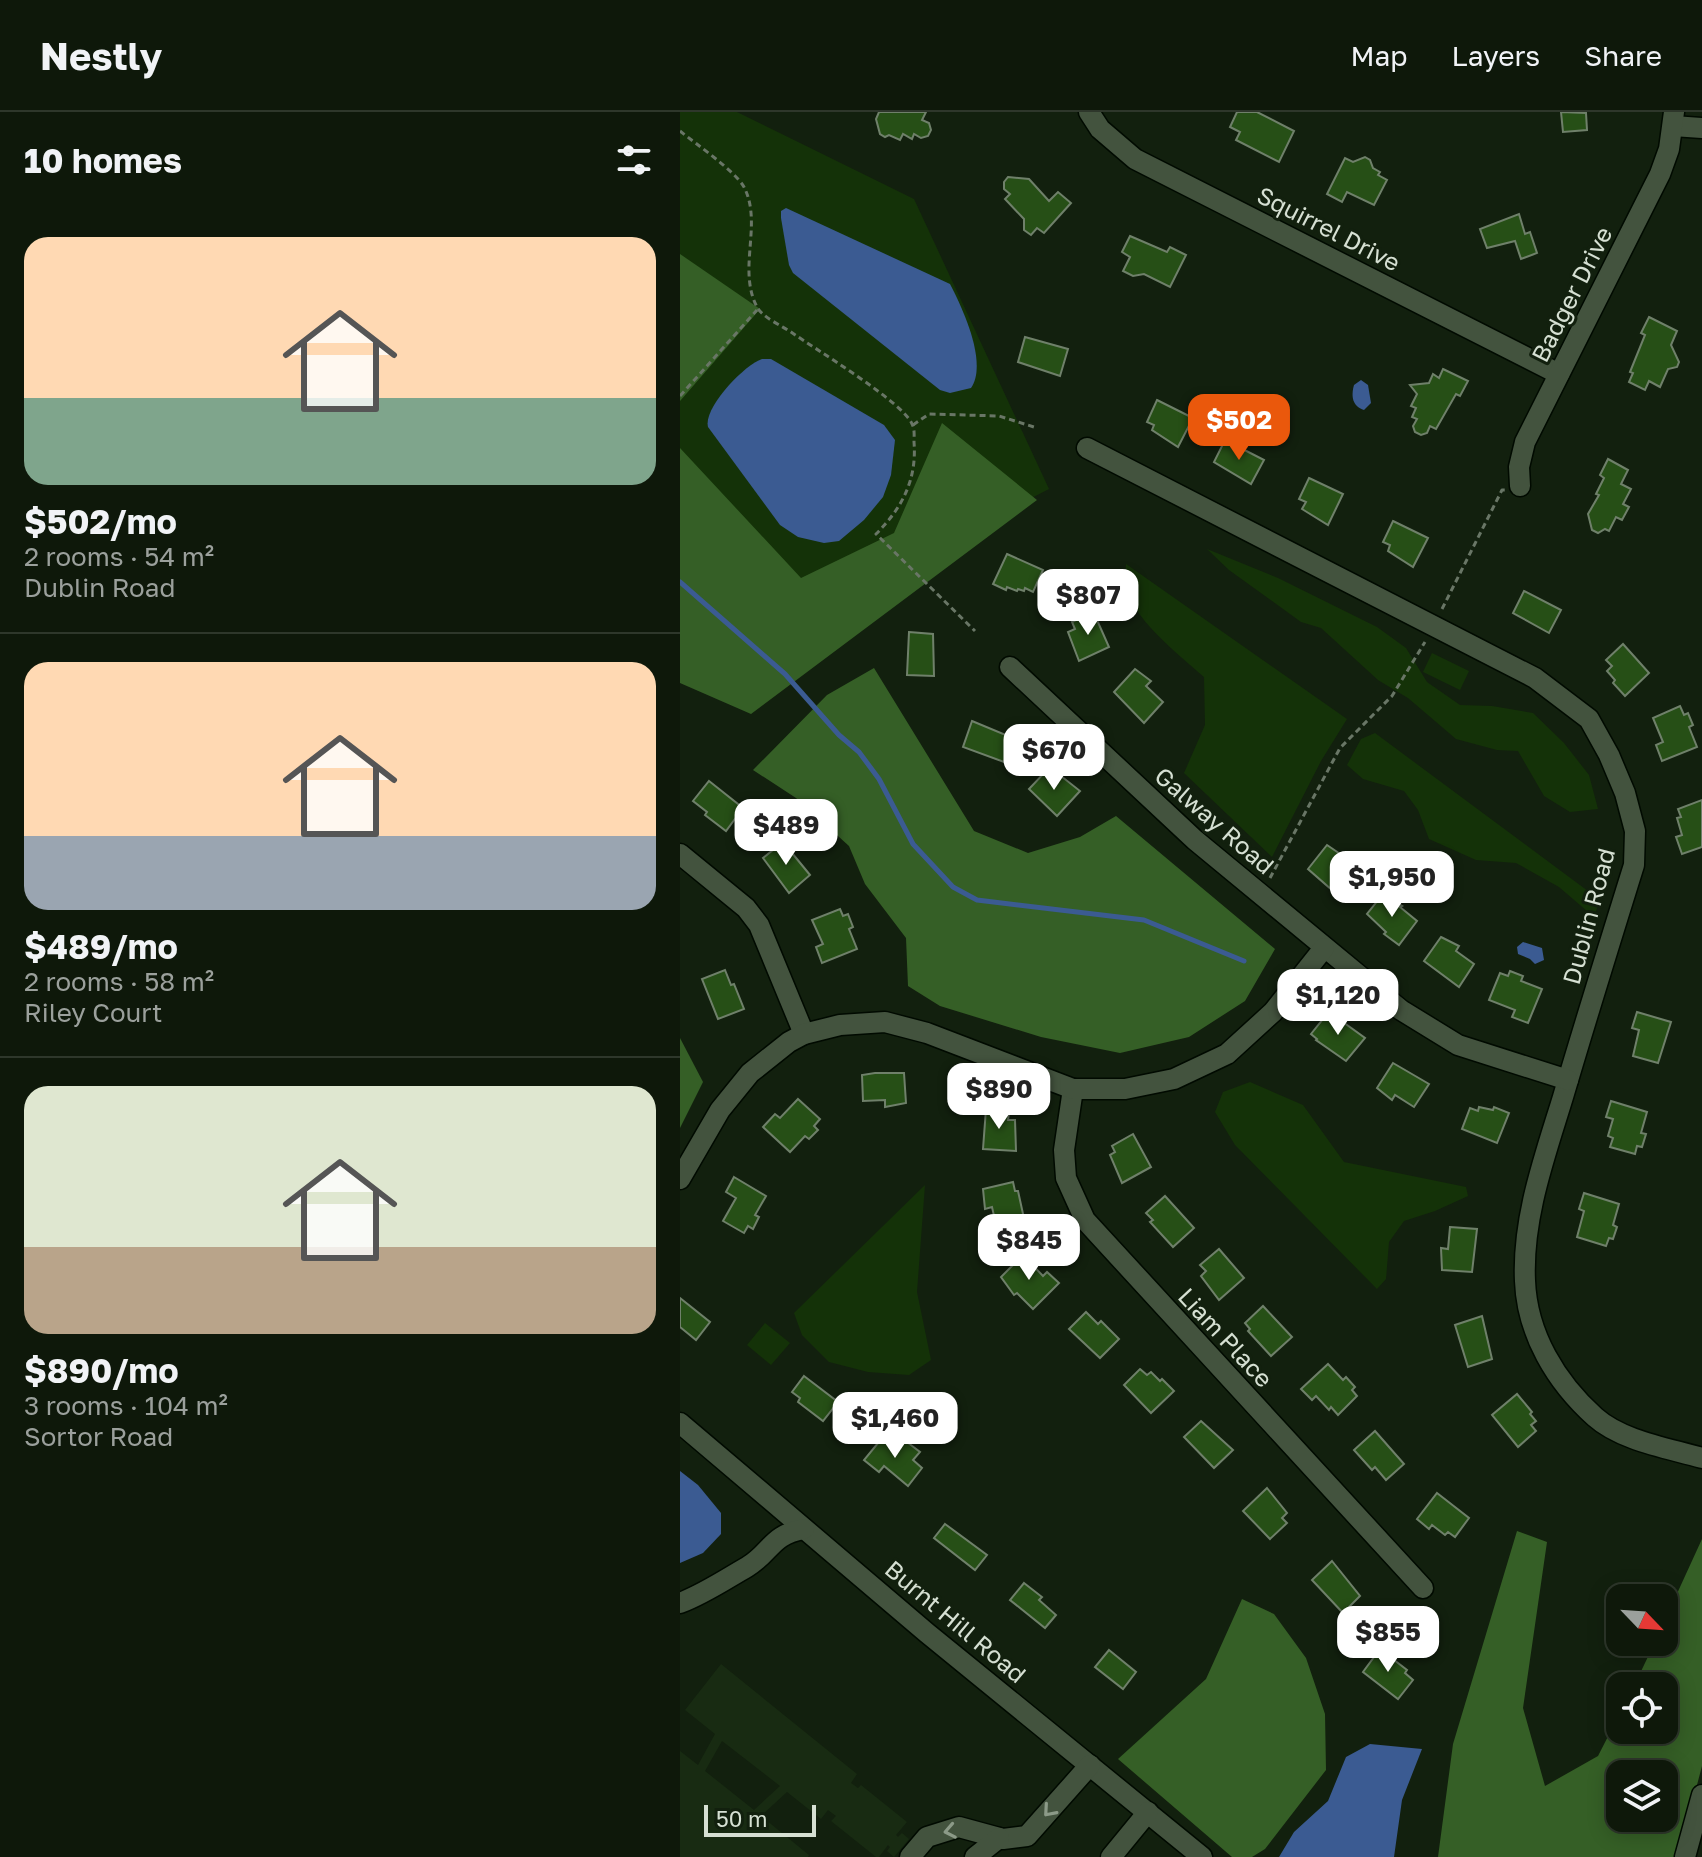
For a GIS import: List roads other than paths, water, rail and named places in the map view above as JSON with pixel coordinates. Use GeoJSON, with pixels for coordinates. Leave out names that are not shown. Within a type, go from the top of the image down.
{"type":"FeatureCollection","features":[{"type":"Feature","properties":{"kind":"street","name":"Squirrel Drive"},"geometry":{"type":"LineString","coordinates":[[1089,112],[1100,129],[1135,159],[1559,374]]}},
{"type":"Feature","properties":{"kind":"street","name":"Badger Drive"},"geometry":{"type":"LineString","coordinates":[[1520,486],[1519,467],[1525,442],[1660,174],[1669,149],[1674,119]]}},
{"type":"Feature","properties":{"kind":"street"},"geometry":{"type":"LineString","coordinates":[[1674,119],[1702,128]]}},
{"type":"Feature","properties":{"kind":"street","name":"Dublin Road"},"geometry":{"type":"LineString","coordinates":[[1087,448],[1535,678],[1589,719],[1625,793],[1635,831],[1634,865],[1568,1080],[1528,1224],[1525,1282],[1537,1339],[1557,1376],[1596,1418],[1620,1433],[1702,1458]]}},
{"type":"Feature","properties":{"kind":"street","name":"Galway Road"},"geometry":{"type":"LineString","coordinates":[[1010,667],[1195,840],[1324,948],[1357,970],[1401,1010],[1458,1045],[1568,1080]]}},
{"type":"Feature","properties":{"kind":"street"},"geometry":{"type":"LineString","coordinates":[[680,854],[746,908],[759,925],[804,1034]]}},
{"type":"Feature","properties":{"kind":"street"},"geometry":{"type":"LineString","coordinates":[[680,1179],[720,1110],[750,1073],[804,1034],[840,1025],[885,1022],[927,1033],[1073,1089],[1125,1089],[1174,1079],[1227,1054],[1273,1012],[1324,948]]}},
{"type":"Feature","properties":{"kind":"street","name":"Liam Place"},"geometry":{"type":"LineString","coordinates":[[1073,1089],[1064,1150],[1066,1178],[1085,1220],[1423,1588]]}},
{"type":"Feature","properties":{"kind":"street","name":"Burnt Hill Road"},"geometry":{"type":"LineString","coordinates":[[680,1423],[927,1633],[1202,1857]]}},
{"type":"Feature","properties":{"kind":"street"},"geometry":{"type":"LineString","coordinates":[[739,1570],[783,1511]]}},
{"type":"Feature","properties":{"kind":"street"},"geometry":{"type":"LineString","coordinates":[[680,1603],[749,1566],[772,1542],[787,1532],[804,1529]]}},
{"type":"Feature","properties":{"kind":"street"},"geometry":{"type":"LineString","coordinates":[[910,1857],[927,1837],[959,1827],[999,1838],[1027,1836],[1090,1765]]}},
{"type":"Feature","properties":{"kind":"street"},"geometry":{"type":"LineString","coordinates":[[1685,1857],[1702,1795]]}},
{"type":"Feature","properties":{"kind":"street"},"geometry":{"type":"LineString","coordinates":[[1111,1857],[1148,1812]]}},
{"type":"Feature","properties":{"kind":"street"},"geometry":{"type":"LineString","coordinates":[[975,1857],[999,1838]]}},
{"type":"Feature","properties":{"kind":"street"},"geometry":{"type":"LineString","coordinates":[[999,1838],[1019,1857]]}},
{"type":"Feature","properties":{"kind":"water"},"geometry":{"type":"Polygon","coordinates":[[[786,208],[950,284],[972,336],[977,365],[971,388],[950,393],[940,390],[793,273],[781,218],[781,211],[786,208]]]}},
{"type":"Feature","properties":{"kind":"water"},"geometry":{"type":"Polygon","coordinates":[[[762,359],[771,359],[884,425],[895,440],[891,475],[883,497],[864,520],[839,541],[824,543],[798,537],[780,525],[708,427],[712,409],[726,388],[745,369],[762,359]]]}},
{"type":"Feature","properties":{"kind":"water"},"geometry":{"type":"Polygon","coordinates":[[[1361,380],[1368,385],[1371,403],[1364,410],[1357,406],[1353,397],[1354,385],[1361,380]]]}},
{"type":"Feature","properties":{"kind":"water"},"geometry":{"type":"Polygon","coordinates":[[[1523,942],[1542,948],[1544,960],[1535,964],[1518,954],[1517,947],[1523,942]]]}},
{"type":"Feature","properties":{"kind":"water"},"geometry":{"type":"Polygon","coordinates":[[[914,1416],[925,1419],[939,1431],[939,1439],[934,1444],[926,1442],[916,1433],[910,1422],[914,1416]]]}},
{"type":"Feature","properties":{"kind":"water"},"geometry":{"type":"Polygon","coordinates":[[[680,1471],[698,1485],[721,1513],[721,1534],[703,1553],[680,1563],[680,1471]]]}},
{"type":"Feature","properties":{"kind":"water"},"geometry":{"type":"Polygon","coordinates":[[[1370,1744],[1422,1749],[1402,1800],[1394,1857],[1279,1857],[1294,1832],[1328,1801],[1346,1757],[1370,1744]]]}},
{"type":"Feature","properties":{"kind":"waterway"},"geometry":{"type":"LineString","coordinates":[[680,582],[785,674],[839,735],[859,752],[879,779],[913,844],[953,887],[977,900],[1144,920],[1244,961]]}}]}
